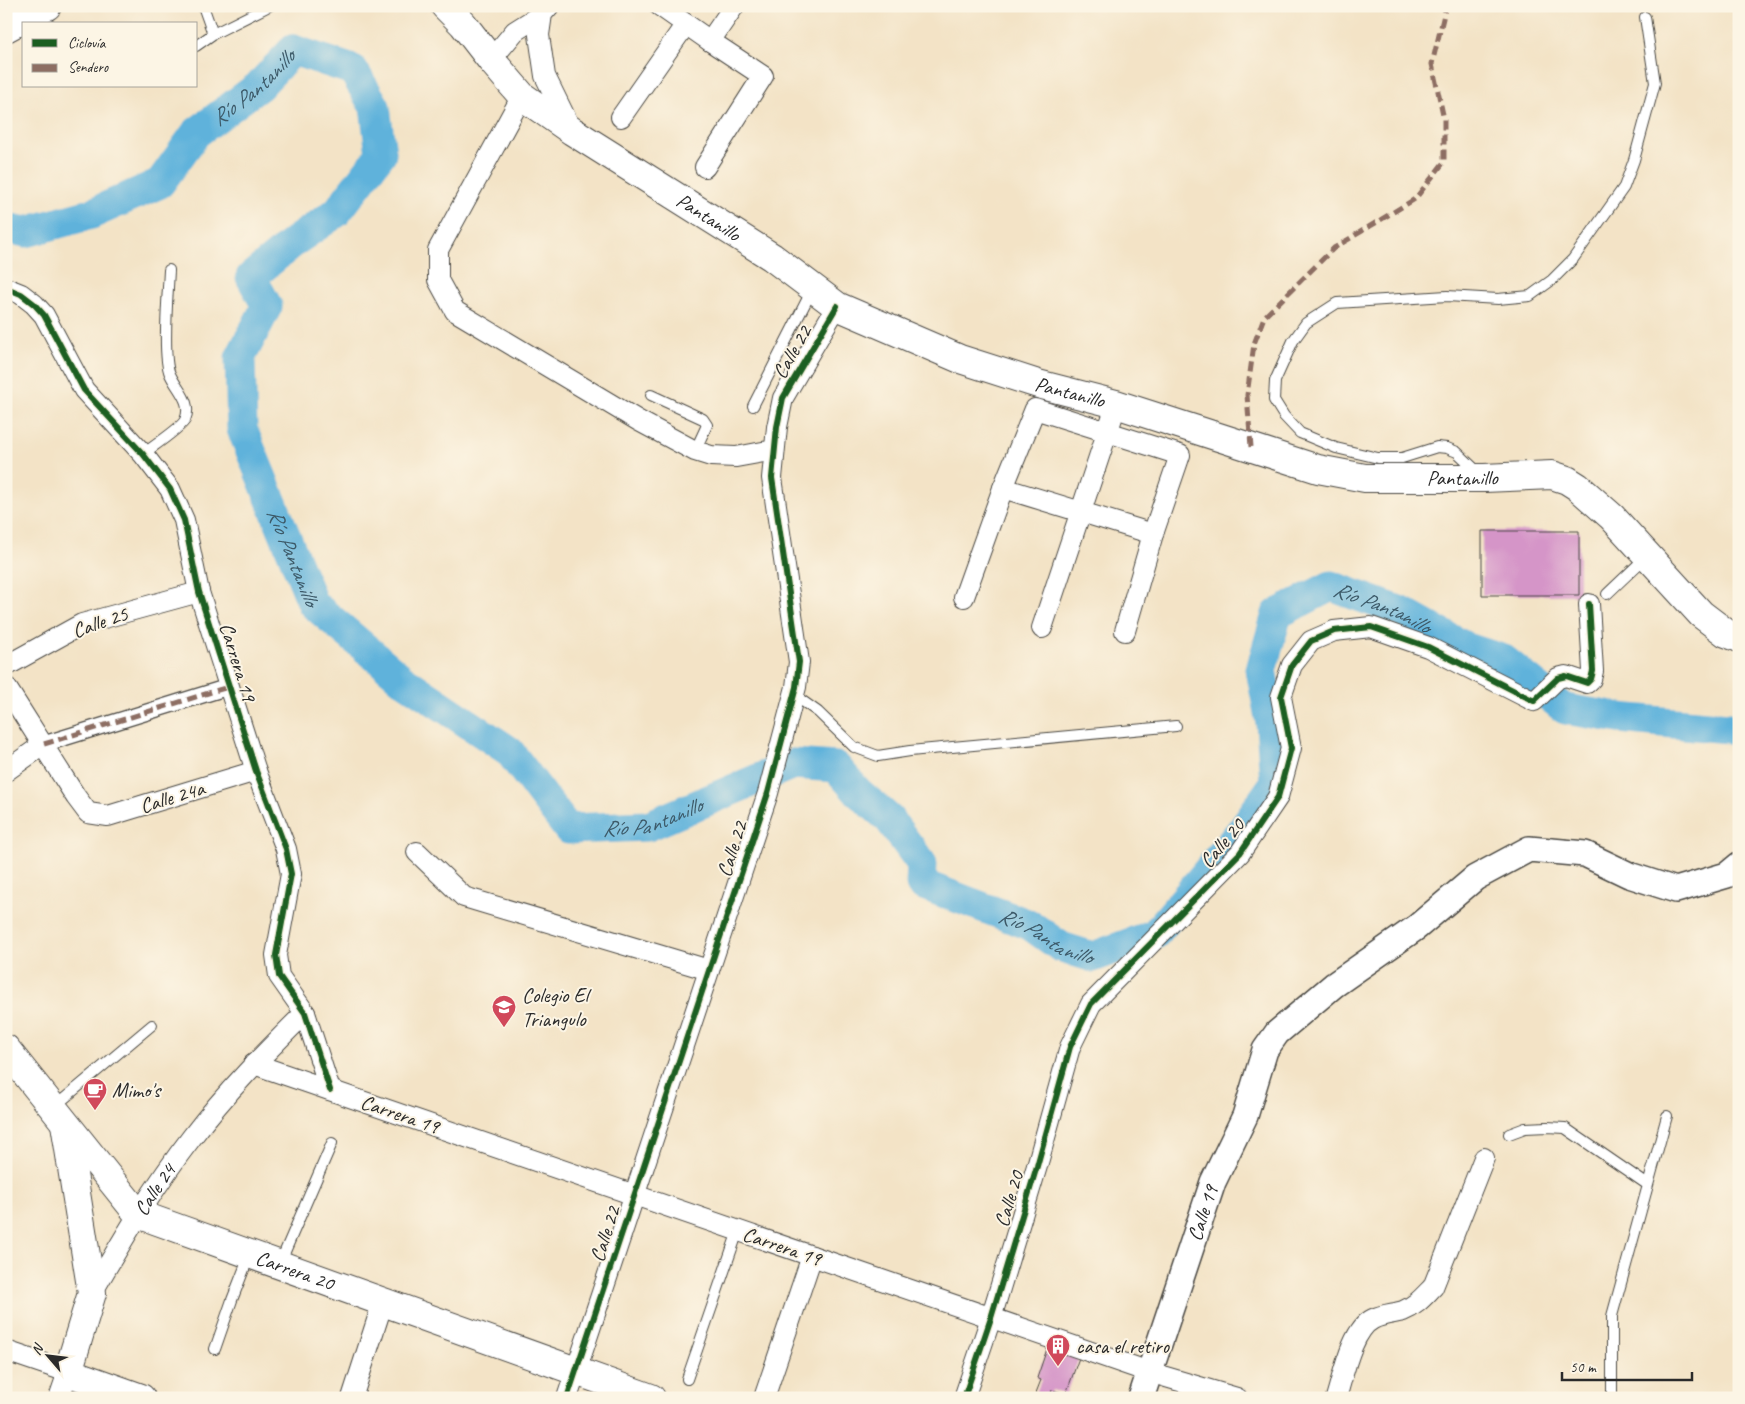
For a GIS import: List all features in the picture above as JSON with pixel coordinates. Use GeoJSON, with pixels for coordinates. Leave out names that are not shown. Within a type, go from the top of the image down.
{"type":"FeatureCollection","features":[{"type":"Feature","properties":{"kind":"main road"},"geometry":{"type":"LineString","coordinates":[[6,28],[47,6]]}},
{"type":"Feature","properties":{"kind":"main road","name":"Pantanillo"},"geometry":{"type":"LineString","coordinates":[[445,6],[463,24],[522,96],[572,131],[772,257],[837,306],[960,358],[1038,384],[1116,404],[1318,469],[1365,478],[1484,478],[1552,475],[1567,480],[1596,502],[1648,555],[1700,614],[1726,633],[1739,638]]}},
{"type":"Feature","properties":{"kind":"main road"},"geometry":{"type":"LineString","coordinates":[[6,1049],[138,1214]]}},
{"type":"Feature","properties":{"kind":"main road"},"geometry":{"type":"LineString","coordinates":[[59,1114],[92,1293]]}},
{"type":"Feature","properties":{"kind":"main road","name":"Carrera 20"},"geometry":{"type":"LineString","coordinates":[[138,1214],[650,1398]]}},
{"type":"Feature","properties":{"kind":"main road","name":"Calle 24"},"geometry":{"type":"LineString","coordinates":[[68,1372],[92,1293]]}},
{"type":"Feature","properties":{"kind":"main road"},"geometry":{"type":"LineString","coordinates":[[68,1372],[141,1398]]}},
{"type":"Feature","properties":{"kind":"street"},"geometry":{"type":"LineString","coordinates":[[660,6],[763,76],[705,167]]}},
{"type":"Feature","properties":{"kind":"street"},"geometry":{"type":"LineString","coordinates":[[710,41],[734,6]]}},
{"type":"Feature","properties":{"kind":"street"},"geometry":{"type":"LineString","coordinates":[[491,60],[515,31],[545,10]]}},
{"type":"Feature","properties":{"kind":"street"},"geometry":{"type":"LineString","coordinates":[[545,10],[539,35],[545,76],[572,131]]}},
{"type":"Feature","properties":{"kind":"street"},"geometry":{"type":"LineString","coordinates":[[621,117],[686,24]]}},
{"type":"Feature","properties":{"kind":"street"},"geometry":{"type":"LineString","coordinates":[[522,96],[438,250],[438,280],[455,311],[640,421],[695,451],[712,456],[736,457],[774,450]]}},
{"type":"Feature","properties":{"kind":"street","name":"Carrera 19"},"geometry":{"type":"LineString","coordinates":[[6,288],[21,294],[44,315],[84,390],[143,454],[170,489],[184,520],[199,592],[228,687],[256,771],[286,849],[291,874],[276,955],[279,976],[305,1013],[330,1090]]}},
{"type":"Feature","properties":{"kind":"street","name":"Calle 22"},"geometry":{"type":"LineString","coordinates":[[567,1398],[768,793],[794,695],[799,662],[772,478],[774,450],[784,398],[837,306]]}},
{"type":"Feature","properties":{"kind":"street"},"geometry":{"type":"LineString","coordinates":[[1042,628],[1080,512],[1109,432],[1116,404]]}},
{"type":"Feature","properties":{"kind":"street"},"geometry":{"type":"LineString","coordinates":[[964,596],[1002,488],[1035,409],[1180,455],[1153,534],[1125,631]]}},
{"type":"Feature","properties":{"kind":"street"},"geometry":{"type":"LineString","coordinates":[[736,457],[772,478]]}},
{"type":"Feature","properties":{"kind":"street"},"geometry":{"type":"LineString","coordinates":[[1002,488],[1153,534]]}},
{"type":"Feature","properties":{"kind":"street","name":"Calle 25"},"geometry":{"type":"LineString","coordinates":[[6,666],[82,624],[199,592]]}},
{"type":"Feature","properties":{"kind":"street","name":"Calle 20"},"geometry":{"type":"LineString","coordinates":[[964,1398],[991,1318],[1037,1166],[1070,1047],[1091,1004],[1240,853],[1278,797],[1291,748],[1281,697],[1292,665],[1311,641],[1334,631],[1371,627],[1428,647],[1534,701],[1558,678],[1566,676],[1587,683],[1591,679],[1593,671],[1589,604]]}},
{"type":"Feature","properties":{"kind":"street"},"geometry":{"type":"LineString","coordinates":[[6,687],[44,744]]}},
{"type":"Feature","properties":{"kind":"street"},"geometry":{"type":"LineString","coordinates":[[6,771],[44,744],[228,687]]}},
{"type":"Feature","properties":{"kind":"street","name":"Calle 24a"},"geometry":{"type":"LineString","coordinates":[[44,744],[76,797],[88,813],[108,816],[256,771]]}},
{"type":"Feature","properties":{"kind":"street","name":"Calle 19"},"geometry":{"type":"LineString","coordinates":[[1140,1398],[1214,1182],[1245,1116],[1265,1050],[1277,1033],[1334,985],[1417,927],[1475,878],[1529,849],[1585,854],[1629,875],[1676,890],[1727,875],[1739,865]]}},
{"type":"Feature","properties":{"kind":"street"},"geometry":{"type":"LineString","coordinates":[[417,852],[464,897],[709,970]]}},
{"type":"Feature","properties":{"kind":"street","name":"Calle 24"},"geometry":{"type":"LineString","coordinates":[[92,1293],[138,1214],[192,1136],[254,1064],[305,1013]]}},
{"type":"Feature","properties":{"kind":"street","name":"Carrera 19"},"geometry":{"type":"LineString","coordinates":[[254,1064],[1149,1372],[1237,1398]]}},
{"type":"Feature","properties":{"kind":"street"},"geometry":{"type":"LineString","coordinates":[[1336,1398],[1360,1331],[1373,1319],[1403,1311],[1420,1302],[1433,1287],[1484,1158]]}},
{"type":"Feature","properties":{"kind":"street"},"geometry":{"type":"LineString","coordinates":[[764,1398],[812,1256]]}},
{"type":"Feature","properties":{"kind":"street"},"geometry":{"type":"LineString","coordinates":[[352,1398],[383,1302]]}},
{"type":"Feature","properties":{"kind":"street"},"geometry":{"type":"LineString","coordinates":[[6,1351],[68,1372]]}},
{"type":"Feature","properties":{"kind":"street","name":"Calle 24"},"geometry":{"type":"LineString","coordinates":[[59,1398],[68,1372]]}},
{"type":"Feature","properties":{"kind":"lane"},"geometry":{"type":"LineString","coordinates":[[203,6],[213,34]]}},
{"type":"Feature","properties":{"kind":"lane"},"geometry":{"type":"LineString","coordinates":[[198,45],[213,34],[269,6]]}},
{"type":"Feature","properties":{"kind":"lane"},"geometry":{"type":"LineString","coordinates":[[1484,478],[1456,452],[1447,448],[1437,447],[1402,458],[1378,458],[1336,448],[1300,433],[1284,416],[1274,400],[1275,382],[1293,341],[1306,323],[1337,304],[1447,296],[1498,298],[1530,296],[1552,280],[1573,259],[1624,187],[1634,160],[1655,83],[1645,17]]}},
{"type":"Feature","properties":{"kind":"lane"},"geometry":{"type":"LineString","coordinates":[[143,454],[185,422],[188,410],[185,398],[170,374],[167,357],[169,270]]}},
{"type":"Feature","properties":{"kind":"lane"},"geometry":{"type":"LineString","coordinates":[[752,406],[813,287]]}},
{"type":"Feature","properties":{"kind":"lane"},"geometry":{"type":"LineString","coordinates":[[651,395],[706,422],[707,425],[695,451]]}},
{"type":"Feature","properties":{"kind":"lane"},"geometry":{"type":"LineString","coordinates":[[1607,594],[1648,555]]}},
{"type":"Feature","properties":{"kind":"lane"},"geometry":{"type":"LineString","coordinates":[[794,695],[818,712],[854,747],[878,756],[910,751],[1176,726]]}},
{"type":"Feature","properties":{"kind":"lane"},"geometry":{"type":"LineString","coordinates":[[59,1114],[152,1025]]}},
{"type":"Feature","properties":{"kind":"lane"},"geometry":{"type":"LineString","coordinates":[[1612,1398],[1612,1316],[1667,1116]]}},
{"type":"Feature","properties":{"kind":"lane"},"geometry":{"type":"LineString","coordinates":[[1510,1134],[1525,1128],[1565,1128],[1648,1185]]}},
{"type":"Feature","properties":{"kind":"lane"},"geometry":{"type":"LineString","coordinates":[[279,1264],[332,1142]]}},
{"type":"Feature","properties":{"kind":"lane"},"geometry":{"type":"LineString","coordinates":[[687,1379],[738,1231]]}},
{"type":"Feature","properties":{"kind":"lane"},"geometry":{"type":"LineString","coordinates":[[215,1349],[250,1254]]}},
{"type":"Feature","properties":{"kind":"building"},"geometry":{"type":"Polygon","coordinates":[[[1482,531],[1579,531],[1579,595],[1482,595],[1482,531]]]}},
{"type":"Feature","properties":{"kind":"building","name":"casa el retiro"},"geometry":{"type":"Polygon","coordinates":[[[1048,1346],[1080,1355],[1066,1394],[1052,1390],[1050,1398],[1034,1398],[1041,1380],[1037,1378],[1048,1346]]]}},
{"type":"Feature","properties":{"kind":"waterway","name":"Río Pantanillo"},"geometry":{"type":"LineString","coordinates":[[6,228],[26,232],[91,214],[160,183],[196,133],[259,86],[293,50],[353,70],[375,107],[381,154],[337,212],[295,241],[251,277],[267,306],[240,358],[242,429],[313,604],[402,679],[509,751],[568,829],[648,826],[793,764],[836,767],[858,792],[889,819],[922,864],[921,884],[1030,925],[1061,947],[1093,957],[1155,934],[1242,830],[1275,783],[1271,723],[1261,670],[1277,614],[1331,586],[1402,612],[1467,648],[1504,660],[1565,709],[1619,718],[1739,729]]}},
{"type":"Feature","properties":{"kind":"marked path"},"geometry":{"type":"LineString","coordinates":[[1251,447],[1247,395],[1254,344],[1264,317],[1334,248],[1415,199],[1444,162],[1444,119],[1432,64],[1446,6]]}},
{"type":"Feature","properties":{"kind":"marked path"},"geometry":{"type":"LineString","coordinates":[[44,744],[228,687]]}},
{"type":"Feature","properties":{"kind":"cycle path"},"geometry":{"type":"LineString","coordinates":[[6,288],[21,294],[44,315],[84,390],[143,454],[170,489],[184,520],[199,592],[256,771],[286,849],[291,874],[276,955],[279,976],[305,1013],[330,1090]]}},
{"type":"Feature","properties":{"kind":"cycle path"},"geometry":{"type":"LineString","coordinates":[[567,1398],[768,793],[796,687],[799,662],[772,478],[777,427],[783,398],[837,306]]}},
{"type":"Feature","properties":{"kind":"cycle path"},"geometry":{"type":"LineString","coordinates":[[964,1398],[991,1318],[1037,1166],[1070,1047],[1091,1004],[1240,853],[1278,797],[1291,748],[1281,697],[1292,665],[1311,641],[1334,631],[1371,627],[1428,647],[1534,701],[1558,678],[1566,676],[1587,683],[1591,679],[1593,671],[1589,604]]}},
{"type":"Feature","properties":{"kind":"place","name":"Colegio El Triangulo"},"geometry":{"type":"Point","coordinates":[504,1028]}},
{"type":"Feature","properties":{"kind":"place","name":"Mimo's"},"geometry":{"type":"Point","coordinates":[95,1111]}},
{"type":"Feature","properties":{"kind":"place","name":"casa el retiro"},"geometry":{"type":"Point","coordinates":[1058,1367]}}]}
